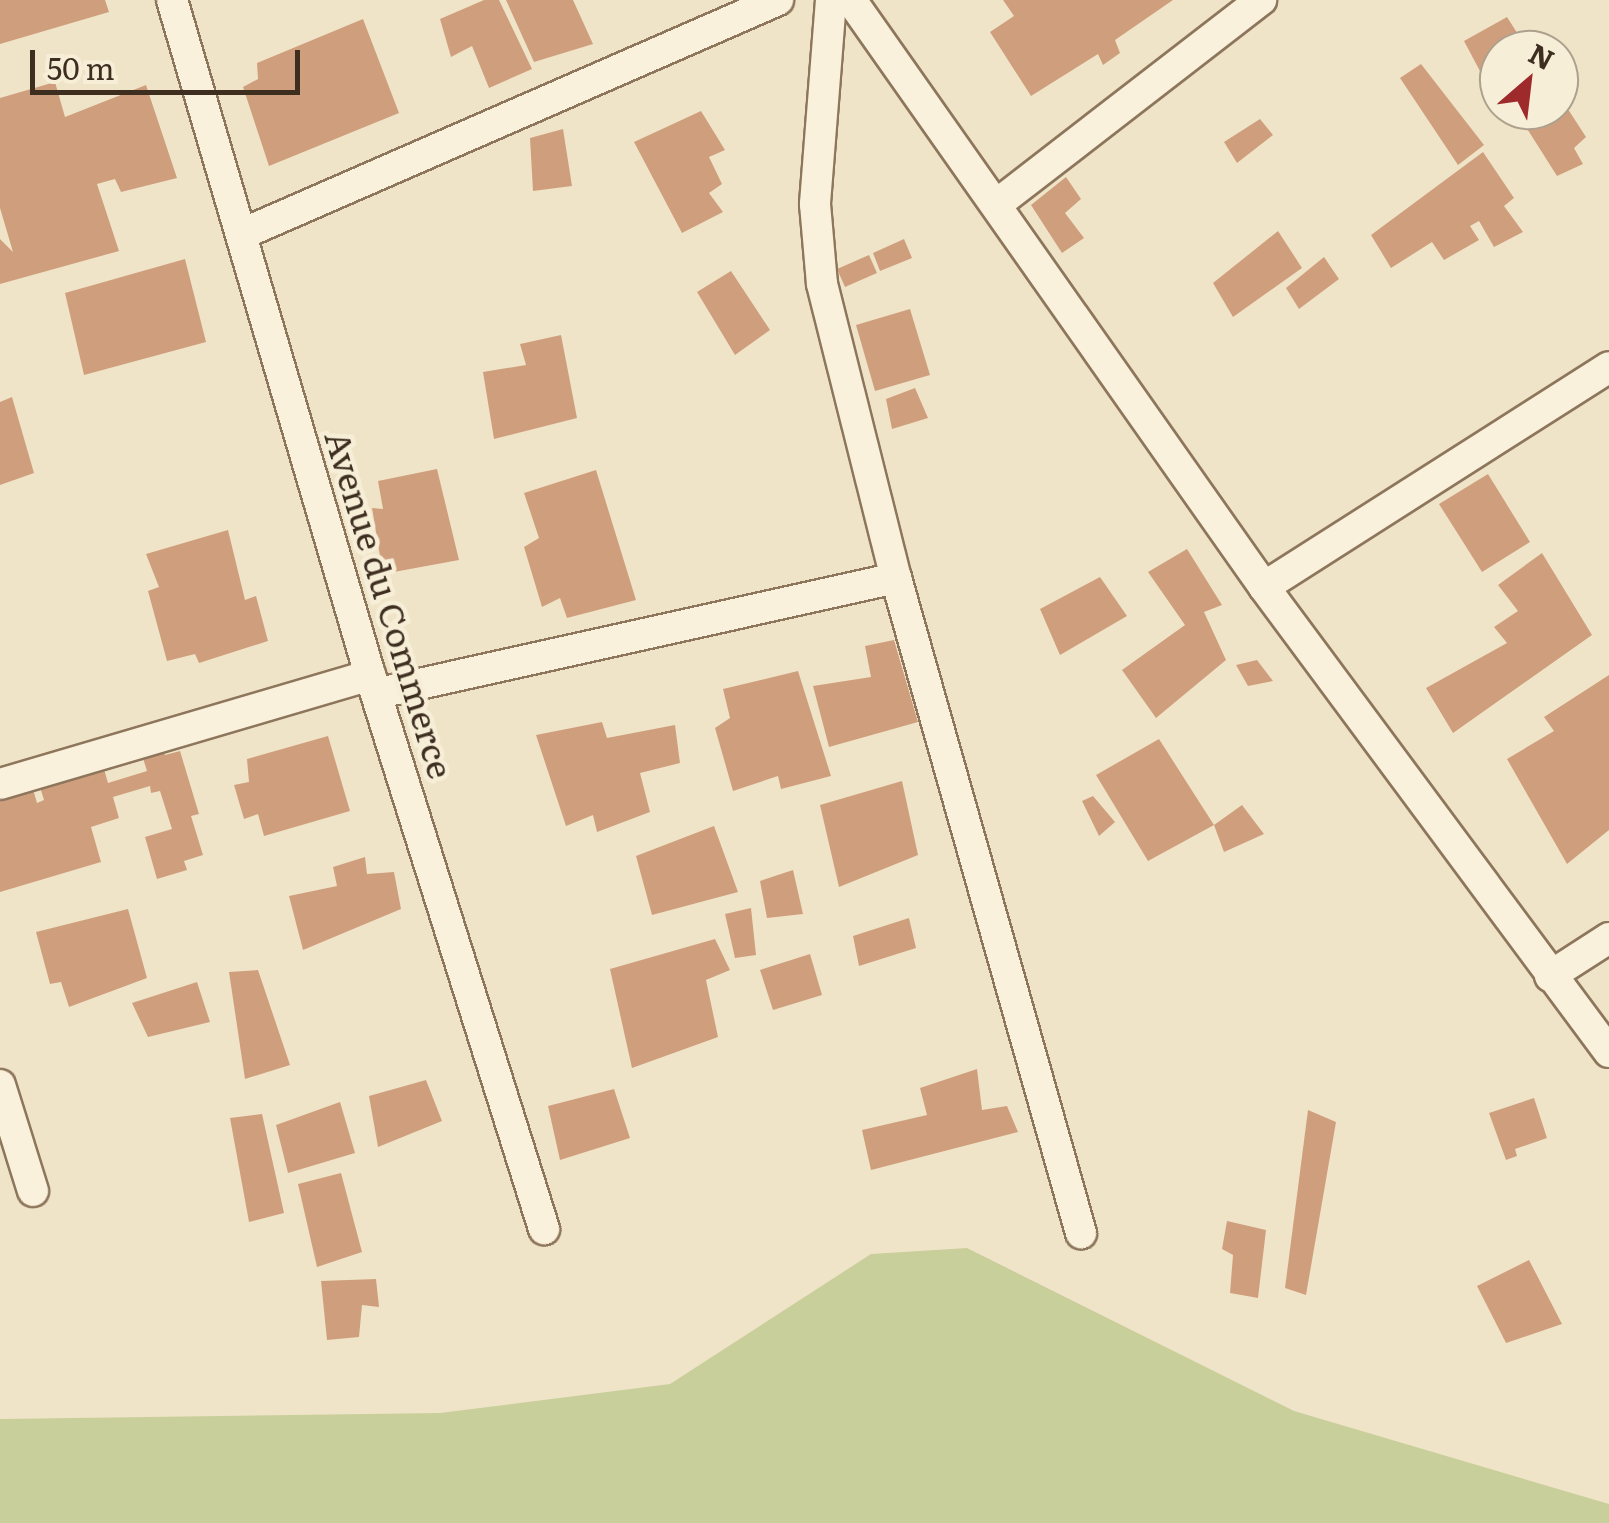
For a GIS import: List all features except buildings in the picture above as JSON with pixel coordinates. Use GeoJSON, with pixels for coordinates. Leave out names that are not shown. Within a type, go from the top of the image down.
{"type":"FeatureCollection","features":[{"type":"Feature","properties":{"kind":"street","name":"Avenue du Commerce"},"geometry":{"type":"LineString","coordinates":[[172,0],[374,684],[544,1229]]}},
{"type":"Feature","properties":{"kind":"street"},"geometry":{"type":"LineString","coordinates":[[242,234],[778,0]]}},
{"type":"Feature","properties":{"kind":"street"},"geometry":{"type":"LineString","coordinates":[[831,0],[818,116],[817,239],[822,284],[896,578],[1081,1233]]}},
{"type":"Feature","properties":{"kind":"street"},"geometry":{"type":"LineString","coordinates":[[851,0],[1264,586],[1609,1052]]}},
{"type":"Feature","properties":{"kind":"street"},"geometry":{"type":"LineString","coordinates":[[997,204],[1261,0]]}},
{"type":"Feature","properties":{"kind":"street"},"geometry":{"type":"LineString","coordinates":[[1264,586],[1609,367]]}},
{"type":"Feature","properties":{"kind":"street"},"geometry":{"type":"LineString","coordinates":[[0,784],[374,684],[896,578]]}},
{"type":"Feature","properties":{"kind":"street"},"geometry":{"type":"LineString","coordinates":[[1550,976],[1609,938]]}},
{"type":"Feature","properties":{"kind":"street"},"geometry":{"type":"LineString","coordinates":[[0,1085],[33,1191]]}},
{"type":"Feature","properties":{"kind":"green space"},"geometry":{"type":"Polygon","coordinates":[[[967,1248],[1294,1411],[1609,1504],[1609,1523],[0,1523],[0,1419],[440,1413],[670,1384],[871,1254],[967,1248]]]}}]}
